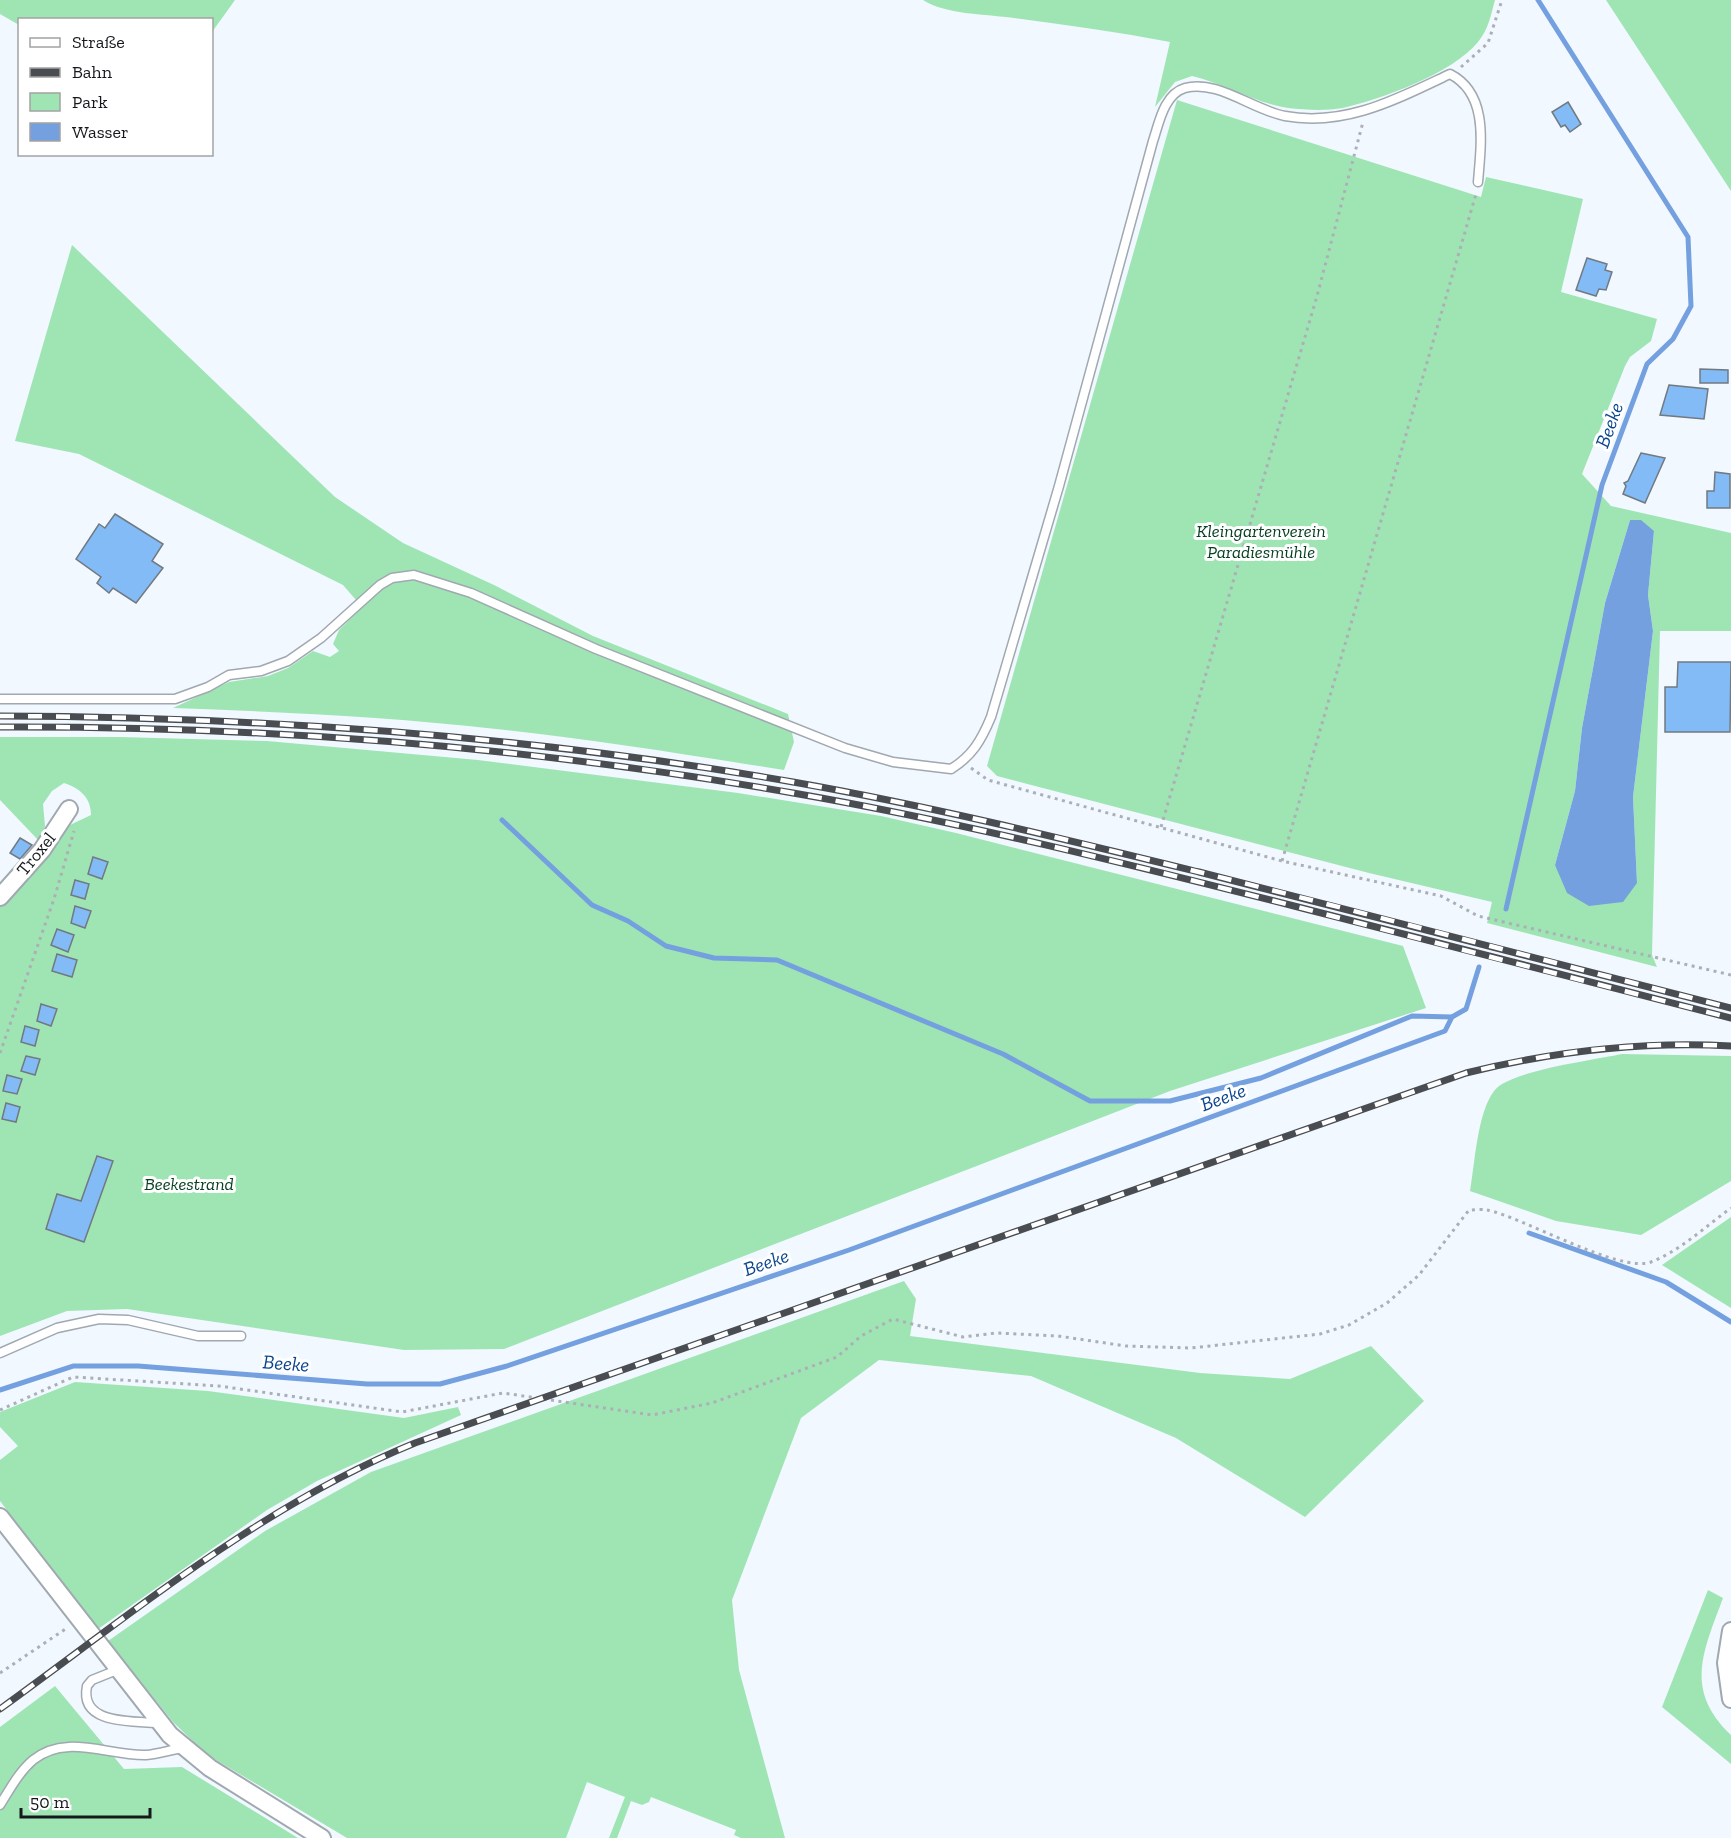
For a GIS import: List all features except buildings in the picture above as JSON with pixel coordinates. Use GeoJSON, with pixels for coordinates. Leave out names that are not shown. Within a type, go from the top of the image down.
{"type":"FeatureCollection","features":[{"type":"Feature","properties":{"kind":"street","name":"Troxel"},"geometry":{"type":"LineString","coordinates":[[0,897],[42,850],[69,809]]}},
{"type":"Feature","properties":{"kind":"street"},"geometry":{"type":"LineString","coordinates":[[0,1517],[117,1670],[182,1748],[322,1838]]}},
{"type":"Feature","properties":{"kind":"street"},"geometry":{"type":"LineString","coordinates":[[1731,1631],[1725,1663],[1731,1699]]}},
{"type":"Feature","properties":{"kind":"lane"},"geometry":{"type":"LineString","coordinates":[[0,699],[175,699],[208,687],[229,675],[261,671],[288,661],[321,638],[380,585],[392,578],[414,575],[471,593],[596,649],[845,748],[893,762],[932,769],[951,769],[963,762],[982,740],[991,717],[1063,475],[1153,141],[1165,108],[1179,90],[1198,86],[1285,116],[1322,119],[1366,111],[1450,74],[1461,80],[1470,90],[1479,114],[1481,147],[1478,182]]}},
{"type":"Feature","properties":{"kind":"lane"},"geometry":{"type":"LineString","coordinates":[[0,1353],[57,1328],[99,1319],[128,1320],[198,1336],[241,1336]]}},
{"type":"Feature","properties":{"kind":"lane"},"geometry":{"type":"LineString","coordinates":[[117,1670],[92,1680],[87,1686],[87,1703],[92,1711],[118,1720],[159,1723]]}},
{"type":"Feature","properties":{"kind":"lane"},"geometry":{"type":"LineString","coordinates":[[0,1805],[22,1771],[34,1759],[51,1750],[78,1746],[147,1755],[182,1748]]}},
{"type":"Feature","properties":{"kind":"path"},"geometry":{"type":"LineString","coordinates":[[1450,74],[1465,65],[1488,43],[1502,0]]}},
{"type":"Feature","properties":{"kind":"path"},"geometry":{"type":"LineString","coordinates":[[1161,827],[1317,296],[1366,111]]}},
{"type":"Feature","properties":{"kind":"path"},"geometry":{"type":"LineString","coordinates":[[1282,861],[1473,208],[1478,182]]}},
{"type":"Feature","properties":{"kind":"path"},"geometry":{"type":"LineString","coordinates":[[963,762],[988,780],[1282,861],[1441,897],[1478,916],[1731,975]]}},
{"type":"Feature","properties":{"kind":"path"},"geometry":{"type":"LineString","coordinates":[[0,1053],[75,835],[69,809]]}},
{"type":"Feature","properties":{"kind":"path"},"geometry":{"type":"LineString","coordinates":[[0,1410],[74,1377],[219,1386],[402,1412],[503,1393],[652,1415],[712,1403],[837,1357],[861,1336],[893,1319],[963,1337],[996,1333],[1058,1336],[1126,1346],[1191,1348],[1320,1334],[1349,1325],[1387,1303],[1419,1275],[1469,1210],[1488,1210],[1551,1236],[1632,1264],[1649,1263],[1665,1256],[1731,1208]]}},
{"type":"Feature","properties":{"kind":"path"},"geometry":{"type":"LineString","coordinates":[[0,1673],[79,1620]]}},
{"type":"Feature","properties":{"kind":"green space"},"geometry":{"type":"Polygon","coordinates":[[[0,0],[235,0],[213,31],[213,18],[18,18],[18,24],[0,14],[0,0]]]}},
{"type":"Feature","properties":{"kind":"green space"},"geometry":{"type":"Polygon","coordinates":[[[923,0],[1495,0],[1489,22],[1478,42],[1452,64],[1416,83],[1377,98],[1343,108],[1316,110],[1276,106],[1192,76],[1175,82],[1155,107],[1170,42],[943,9],[923,0]]]}},
{"type":"Feature","properties":{"kind":"green space"},"geometry":{"type":"Polygon","coordinates":[[[1606,0],[1731,0],[1731,191],[1606,0]]]}},
{"type":"Feature","properties":{"kind":"green space","name":"Kleingartenverein Paradiesmühle"},"geometry":{"type":"Polygon","coordinates":[[[1177,100],[1481,197],[1486,177],[1583,199],[1561,292],[1657,319],[1651,341],[1630,357],[1625,366],[1582,474],[1611,506],[1731,533],[1731,631],[1660,631],[1652,955],[1657,967],[1487,923],[1492,902],[1369,873],[997,776],[987,766],[1177,100]],[[1630,520],[1605,603],[1582,728],[1575,791],[1555,865],[1637,883],[1633,797],[1653,631],[1648,595],[1654,531],[1630,520]]]}},
{"type":"Feature","properties":{"kind":"green space"},"geometry":{"type":"Polygon","coordinates":[[[72,245],[335,497],[403,543],[494,585],[593,636],[788,714],[794,742],[784,770],[604,742],[456,725],[254,711],[173,708],[229,682],[268,676],[288,668],[313,651],[330,657],[339,651],[333,644],[339,630],[362,607],[343,585],[79,454],[15,441],[72,245]]]}},
{"type":"Feature","properties":{"kind":"green space","name":"Beekestrand"},"geometry":{"type":"Polygon","coordinates":[[[0,737],[267,741],[478,760],[738,793],[881,816],[1403,946],[1426,1008],[1170,1091],[504,1349],[404,1350],[127,1309],[67,1311],[0,1336],[0,907],[70,825],[91,815],[89,803],[83,794],[64,783],[52,791],[43,804],[45,826],[40,842],[0,800],[0,737]]]}},
{"type":"Feature","properties":{"kind":"green space"},"geometry":{"type":"Polygon","coordinates":[[[1622,1054],[1731,1056],[1731,1181],[1641,1235],[1556,1221],[1470,1191],[1480,1125],[1494,1091],[1502,1084],[1533,1072],[1622,1054]]]}},
{"type":"Feature","properties":{"kind":"green space"},"geometry":{"type":"Polygon","coordinates":[[[1731,1217],[1731,1308],[1662,1265],[1731,1217]]]}},
{"type":"Feature","properties":{"kind":"green space"},"geometry":{"type":"Polygon","coordinates":[[[904,1281],[916,1299],[910,1336],[1200,1373],[1290,1379],[1371,1346],[1424,1401],[1305,1517],[1176,1438],[1031,1376],[879,1360],[801,1418],[732,1600],[739,1670],[785,1838],[741,1838],[734,1835],[736,1830],[651,1797],[649,1802],[642,1805],[631,1801],[617,1838],[609,1838],[625,1797],[587,1782],[566,1838],[347,1838],[206,1754],[173,1722],[108,1641],[265,1531],[371,1472],[904,1281]]]}},
{"type":"Feature","properties":{"kind":"green space"},"geometry":{"type":"Polygon","coordinates":[[[75,1382],[208,1391],[404,1418],[458,1407],[461,1415],[317,1481],[267,1510],[98,1629],[0,1501],[0,1460],[18,1446],[0,1427],[0,1412],[75,1382]]]}},
{"type":"Feature","properties":{"kind":"green space"},"geometry":{"type":"Polygon","coordinates":[[[1708,1590],[1723,1598],[1704,1653],[1703,1686],[1707,1702],[1716,1718],[1731,1735],[1731,1764],[1662,1707],[1708,1590]]]}},
{"type":"Feature","properties":{"kind":"green space"},"geometry":{"type":"Polygon","coordinates":[[[55,1686],[124,1769],[182,1767],[298,1838],[0,1838],[0,1727],[55,1686]]]}},
{"type":"Feature","properties":{"kind":"water"},"geometry":{"type":"Polygon","coordinates":[[[1630,520],[1641,520],[1654,531],[1648,595],[1653,631],[1633,797],[1637,883],[1623,902],[1589,906],[1567,893],[1555,865],[1575,791],[1582,728],[1605,603],[1630,520]]]}},
{"type":"Feature","properties":{"kind":"waterway","name":"Beeke"},"geometry":{"type":"LineString","coordinates":[[1506,909],[1602,485],[1647,364],[1673,339],[1691,306],[1688,237],[1538,0]]}},
{"type":"Feature","properties":{"kind":"waterway"},"geometry":{"type":"LineString","coordinates":[[502,820],[592,905],[628,921],[666,946],[714,958],[777,960],[1003,1054],[1090,1101],[1170,1101],[1261,1078],[1412,1016],[1452,1017]]}},
{"type":"Feature","properties":{"kind":"waterway","name":"Beeke"},"geometry":{"type":"LineString","coordinates":[[0,1390],[73,1366],[138,1366],[367,1384],[440,1384],[507,1366],[849,1250],[1445,1031],[1452,1017],[1466,1009],[1479,967]]}},
{"type":"Feature","properties":{"kind":"waterway"},"geometry":{"type":"LineString","coordinates":[[1529,1233],[1666,1282],[1731,1322]]}},
{"type":"Feature","properties":{"kind":"railway"},"geometry":{"type":"LineString","coordinates":[[0,716],[199,720],[398,732],[596,752],[793,782],[946,812],[1098,847],[1731,1008]]}},
{"type":"Feature","properties":{"kind":"railway"},"geometry":{"type":"LineString","coordinates":[[0,727],[199,730],[398,742],[596,763],[793,793],[982,830],[1107,859],[1731,1018]]}},
{"type":"Feature","properties":{"kind":"railway"},"geometry":{"type":"LineString","coordinates":[[0,1709],[149,1599],[252,1529],[304,1497],[359,1468],[415,1443],[1466,1073],[1499,1065],[1598,1049],[1664,1045],[1731,1046]]}}]}
